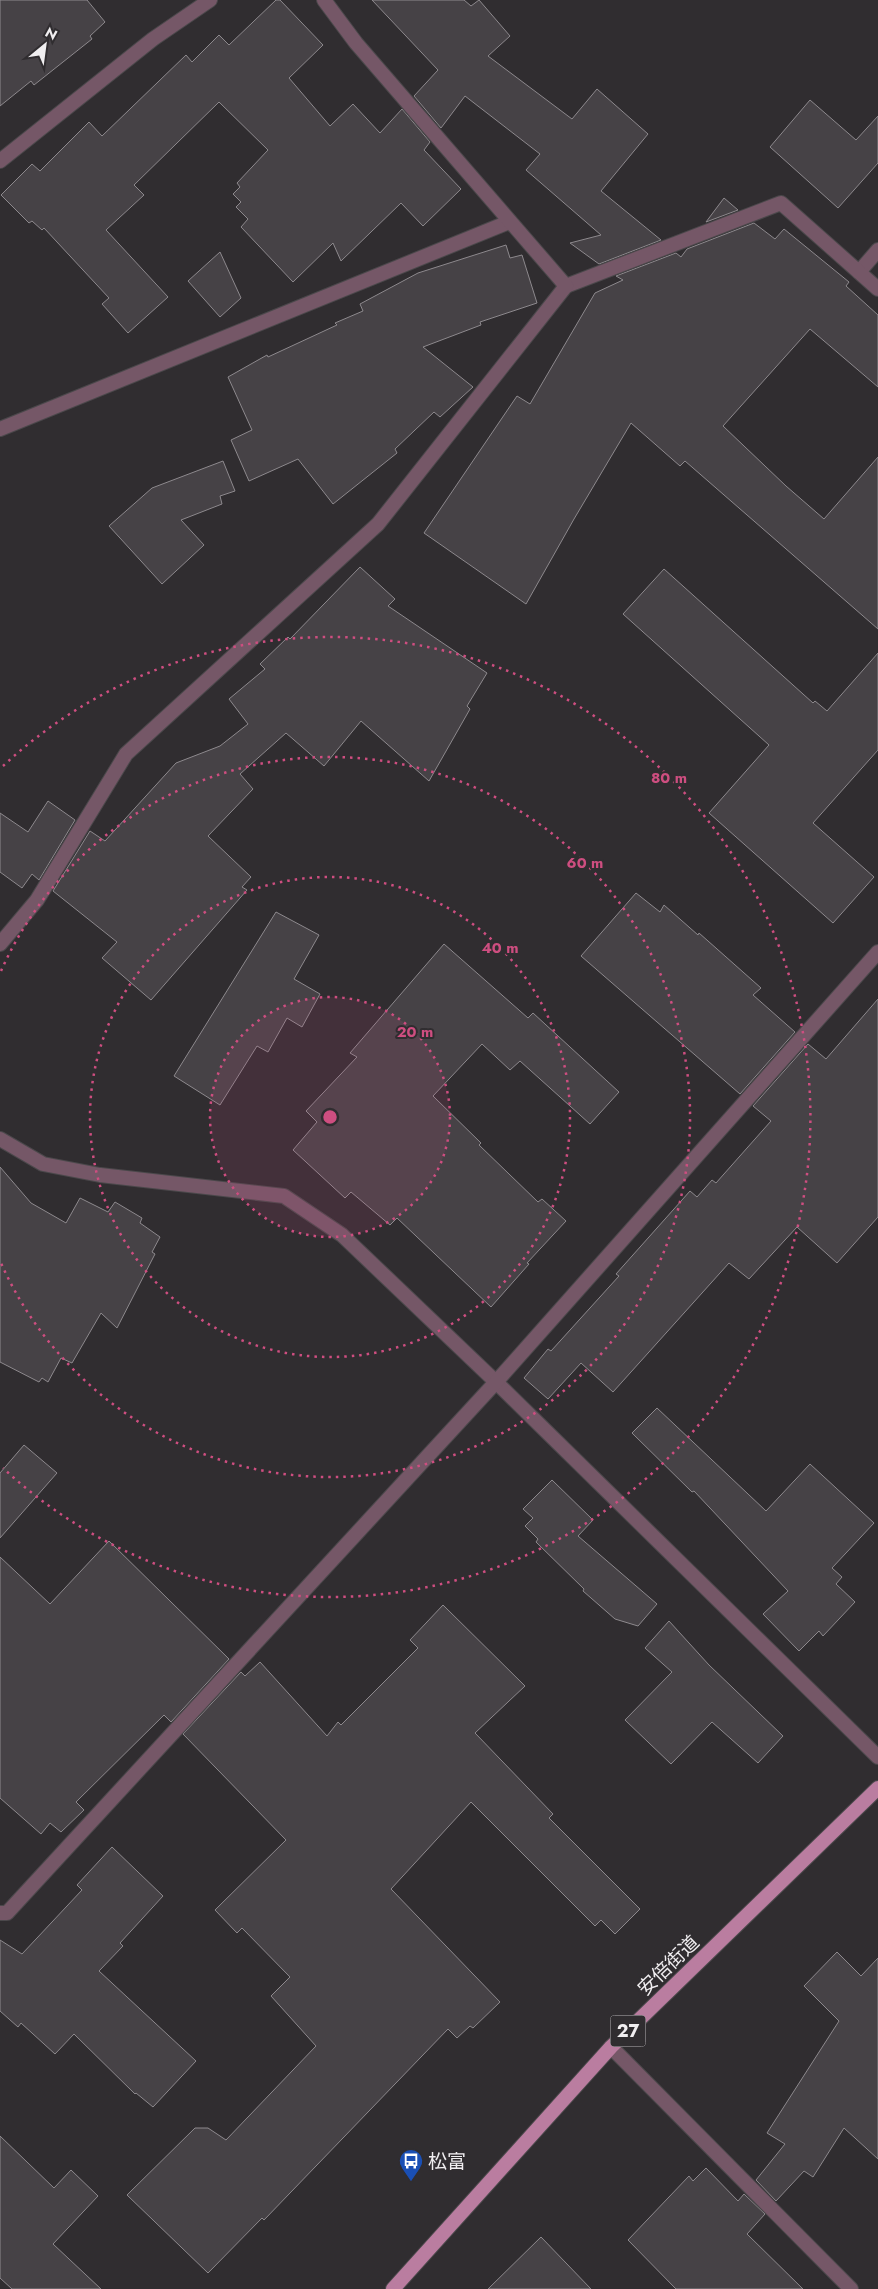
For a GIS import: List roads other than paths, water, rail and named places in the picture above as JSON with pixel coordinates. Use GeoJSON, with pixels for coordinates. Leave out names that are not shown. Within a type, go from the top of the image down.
{"type":"FeatureCollection","features":[{"type":"Feature","properties":{"kind":"main road","name":"安倍街道"},"geometry":{"type":"LineString","coordinates":[[393,2289],[611,2047],[878,1788]]}},
{"type":"Feature","properties":{"kind":"street"},"geometry":{"type":"LineString","coordinates":[[0,161],[153,39],[210,0]]}},
{"type":"Feature","properties":{"kind":"street"},"geometry":{"type":"LineString","coordinates":[[324,0],[356,43],[566,286]]}},
{"type":"Feature","properties":{"kind":"street"},"geometry":{"type":"LineString","coordinates":[[0,944],[37,900],[126,754],[378,524],[566,286],[781,203],[878,290]]}},
{"type":"Feature","properties":{"kind":"street"},"geometry":{"type":"LineString","coordinates":[[0,429],[509,222]]}},
{"type":"Feature","properties":{"kind":"street"},"geometry":{"type":"LineString","coordinates":[[858,272],[878,250]]}},
{"type":"Feature","properties":{"kind":"street"},"geometry":{"type":"LineString","coordinates":[[0,1913],[7,1913],[496,1382],[878,952]]}},
{"type":"Feature","properties":{"kind":"street"},"geometry":{"type":"LineString","coordinates":[[0,1139],[43,1164],[100,1175],[284,1196],[342,1235],[496,1382],[878,1756]]}},
{"type":"Feature","properties":{"kind":"street"},"geometry":{"type":"LineString","coordinates":[[611,2047],[851,2289]]}},
{"type":"Feature","properties":{"kind":"place","name":"松富"},"geometry":{"type":"Point","coordinates":[411,2182]}}]}
